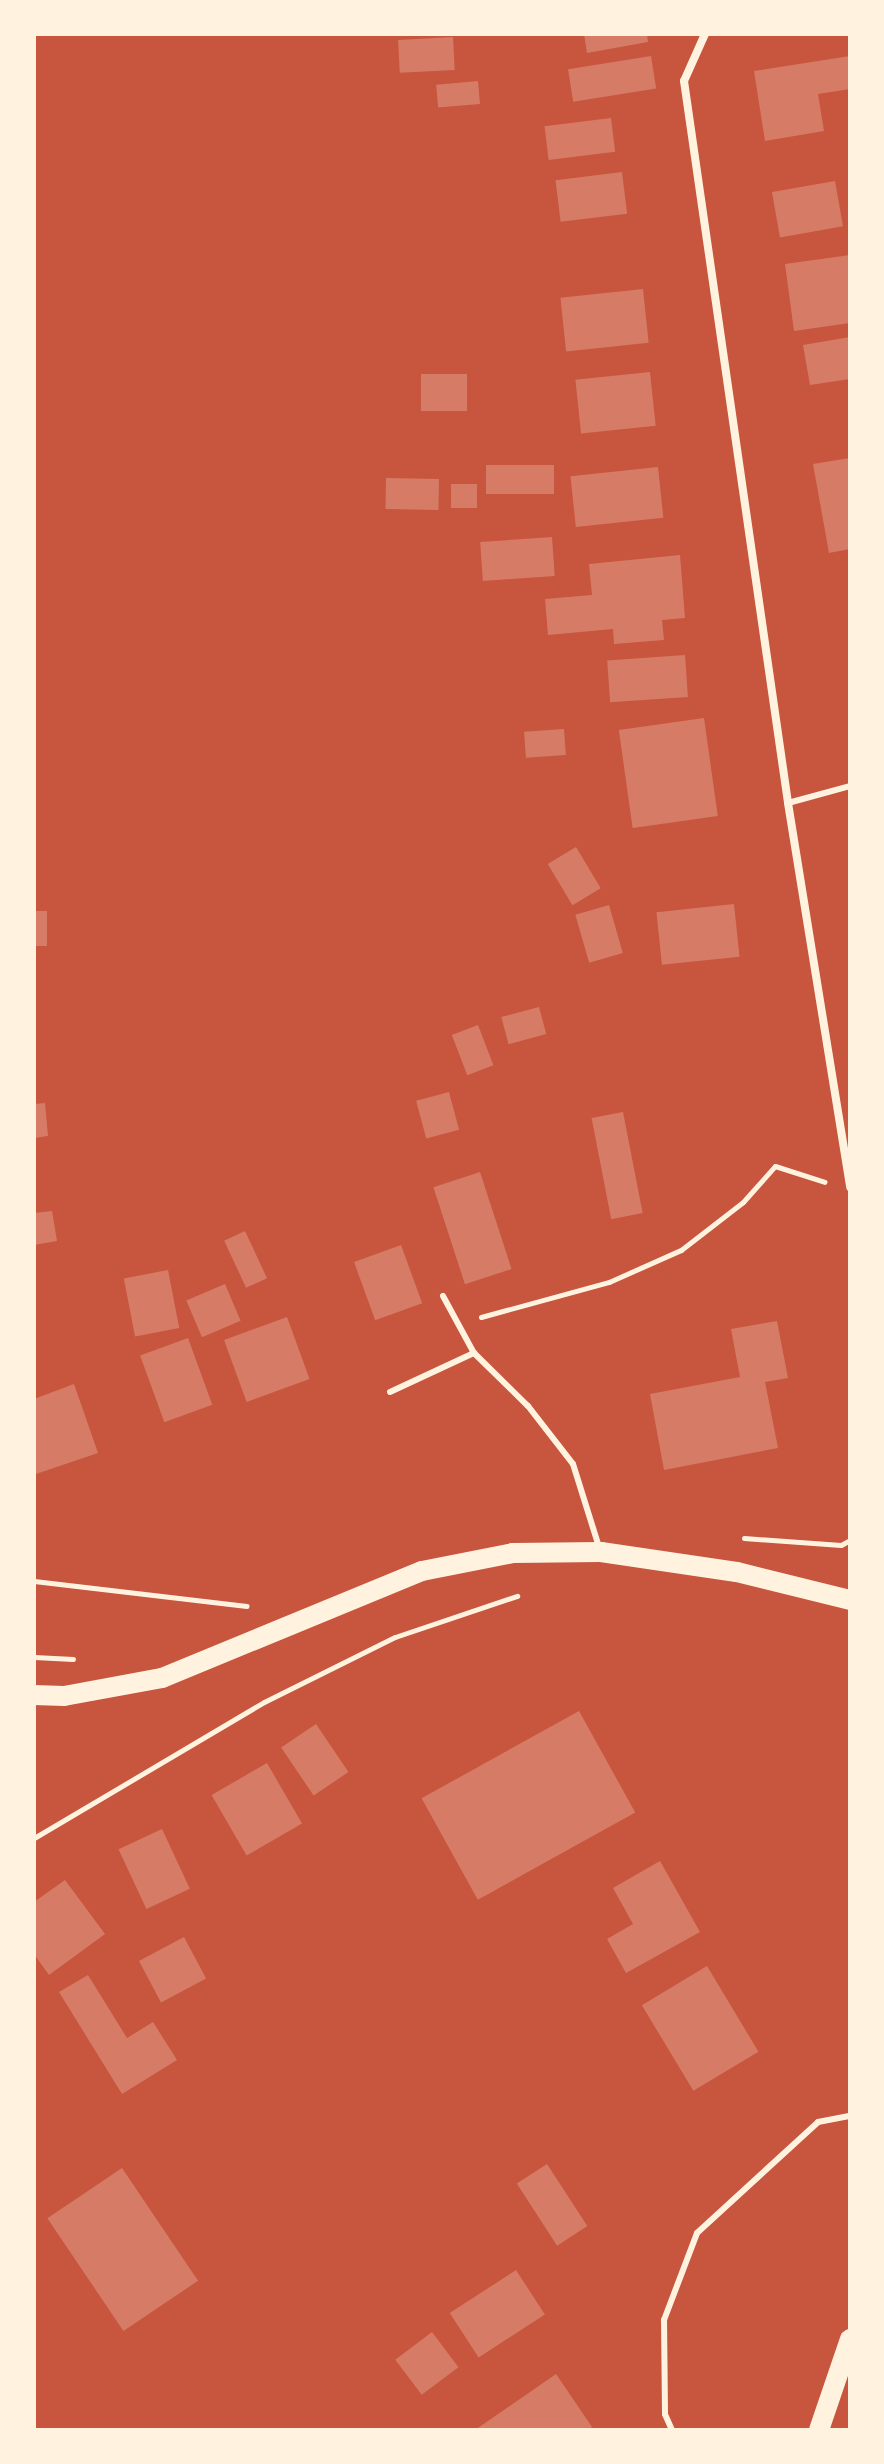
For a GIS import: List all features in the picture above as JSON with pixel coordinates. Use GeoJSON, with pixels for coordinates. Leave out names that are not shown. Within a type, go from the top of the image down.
{"type":"FeatureCollection","features":[{"type":"Feature","properties":{"kind":"main road"},"geometry":{"type":"LineString","coordinates":[[34,1695],[64,1696],[162,1678],[422,1571],[513,1553],[601,1552],[737,1572],[850,1600]]}},
{"type":"Feature","properties":{"kind":"main road"},"geometry":{"type":"LineString","coordinates":[[819,2430],[850,2339]]}},
{"type":"Feature","properties":{"kind":"street"},"geometry":{"type":"LineString","coordinates":[[705,34],[684,81],[788,803],[850,1187]]}},
{"type":"Feature","properties":{"kind":"lane"},"geometry":{"type":"LineString","coordinates":[[788,803],[850,786]]}},
{"type":"Feature","properties":{"kind":"lane"},"geometry":{"type":"LineString","coordinates":[[443,1296],[474,1353],[528,1406],[573,1464],[601,1552]]}},
{"type":"Feature","properties":{"kind":"lane"},"geometry":{"type":"LineString","coordinates":[[390,1392],[474,1353]]}},
{"type":"Feature","properties":{"kind":"lane"},"geometry":{"type":"LineString","coordinates":[[672,2430],[665,2414],[664,2320],[697,2233],[818,2122],[850,2116]]}},
{"type":"Feature","properties":{"kind":"path"},"geometry":{"type":"LineString","coordinates":[[457,1323],[609,1282],[681,1250],[743,1202],[775,1166],[835,1186]]}},
{"type":"Feature","properties":{"kind":"path"},"geometry":{"type":"LineString","coordinates":[[34,1581],[260,1608]]}},
{"type":"Feature","properties":{"kind":"path"},"geometry":{"type":"LineString","coordinates":[[34,1838],[264,1702],[395,1637],[517,1596]]}},
{"type":"Feature","properties":{"kind":"building"},"geometry":{"type":"Polygon","coordinates":[[[584,34],[647,34],[648,42],[587,53],[584,34]]]}},
{"type":"Feature","properties":{"kind":"building"},"geometry":{"type":"Polygon","coordinates":[[[453,37],[455,70],[400,73],[398,40],[453,37]]]}},
{"type":"Feature","properties":{"kind":"building"},"geometry":{"type":"Polygon","coordinates":[[[651,56],[656,89],[573,102],[568,69],[651,56]]]}},
{"type":"Feature","properties":{"kind":"building"},"geometry":{"type":"Polygon","coordinates":[[[850,56],[850,89],[818,94],[824,131],[765,141],[754,71],[850,56]]]}},
{"type":"Feature","properties":{"kind":"building"},"geometry":{"type":"Polygon","coordinates":[[[478,81],[480,104],[438,108],[436,85],[478,81]]]}},
{"type":"Feature","properties":{"kind":"building"},"geometry":{"type":"Polygon","coordinates":[[[611,118],[615,152],[549,160],[544,126],[611,118]]]}},
{"type":"Feature","properties":{"kind":"building"},"geometry":{"type":"Polygon","coordinates":[[[622,172],[627,214],[561,222],[555,180],[622,172]]]}},
{"type":"Feature","properties":{"kind":"building"},"geometry":{"type":"Polygon","coordinates":[[[835,181],[843,226],[780,237],[772,192],[835,181]]]}},
{"type":"Feature","properties":{"kind":"building"},"geometry":{"type":"Polygon","coordinates":[[[850,255],[850,323],[794,331],[785,264],[850,255]]]}},
{"type":"Feature","properties":{"kind":"building"},"geometry":{"type":"Polygon","coordinates":[[[643,289],[649,343],[566,351],[560,298],[643,289]]]}},
{"type":"Feature","properties":{"kind":"building"},"geometry":{"type":"Polygon","coordinates":[[[850,337],[850,379],[810,385],[803,345],[850,337]]]}},
{"type":"Feature","properties":{"kind":"building"},"geometry":{"type":"Polygon","coordinates":[[[650,372],[656,426],[581,434],[575,380],[650,372]]]}},
{"type":"Feature","properties":{"kind":"building"},"geometry":{"type":"Polygon","coordinates":[[[421,374],[467,374],[467,411],[421,411],[421,374]]]}},
{"type":"Feature","properties":{"kind":"building"},"geometry":{"type":"Polygon","coordinates":[[[850,458],[850,549],[829,553],[813,464],[850,458]]]}},
{"type":"Feature","properties":{"kind":"building"},"geometry":{"type":"Polygon","coordinates":[[[486,465],[554,465],[554,494],[486,494],[486,465]]]}},
{"type":"Feature","properties":{"kind":"building"},"geometry":{"type":"Polygon","coordinates":[[[658,467],[663,518],[576,527],[570,476],[658,467]]]}},
{"type":"Feature","properties":{"kind":"building"},"geometry":{"type":"Polygon","coordinates":[[[386,478],[439,479],[438,510],[385,509],[386,478]]]}},
{"type":"Feature","properties":{"kind":"building"},"geometry":{"type":"Polygon","coordinates":[[[451,484],[477,484],[477,508],[451,508],[451,484]]]}},
{"type":"Feature","properties":{"kind":"building"},"geometry":{"type":"Polygon","coordinates":[[[552,537],[555,576],[483,581],[480,542],[552,537]]]}},
{"type":"Feature","properties":{"kind":"building"},"geometry":{"type":"Polygon","coordinates":[[[680,555],[685,618],[662,620],[664,640],[614,644],[613,629],[548,635],[545,599],[592,595],[589,564],[680,555]]]}},
{"type":"Feature","properties":{"kind":"building"},"geometry":{"type":"Polygon","coordinates":[[[685,655],[688,697],[610,702],[607,660],[685,655]]]}},
{"type":"Feature","properties":{"kind":"building"},"geometry":{"type":"Polygon","coordinates":[[[704,718],[718,816],[633,828],[619,730],[704,718]]]}},
{"type":"Feature","properties":{"kind":"building"},"geometry":{"type":"Polygon","coordinates":[[[564,729],[566,755],[526,758],[524,732],[564,729]]]}},
{"type":"Feature","properties":{"kind":"building"},"geometry":{"type":"Polygon","coordinates":[[[576,847],[601,888],[572,905],[548,864],[576,847]]]}},
{"type":"Feature","properties":{"kind":"building"},"geometry":{"type":"Polygon","coordinates":[[[734,904],[740,957],[662,965],[656,912],[734,904]]]}},
{"type":"Feature","properties":{"kind":"building"},"geometry":{"type":"Polygon","coordinates":[[[609,905],[623,953],[589,963],[575,915],[609,905]]]}},
{"type":"Feature","properties":{"kind":"building"},"geometry":{"type":"Polygon","coordinates":[[[34,911],[47,911],[47,946],[34,946],[34,911]]]}},
{"type":"Feature","properties":{"kind":"building"},"geometry":{"type":"Polygon","coordinates":[[[539,1007],[546,1034],[509,1044],[501,1017],[539,1007]]]}},
{"type":"Feature","properties":{"kind":"building"},"geometry":{"type":"Polygon","coordinates":[[[478,1025],[493,1065],[467,1075],[452,1035],[478,1025]]]}},
{"type":"Feature","properties":{"kind":"building"},"geometry":{"type":"Polygon","coordinates":[[[449,1092],[459,1130],[426,1138],[416,1101],[449,1092]]]}},
{"type":"Feature","properties":{"kind":"building"},"geometry":{"type":"Polygon","coordinates":[[[45,1103],[48,1136],[34,1138],[34,1104],[45,1103]]]}},
{"type":"Feature","properties":{"kind":"building"},"geometry":{"type":"Polygon","coordinates":[[[623,1112],[643,1213],[611,1219],[592,1118],[623,1112]]]}},
{"type":"Feature","properties":{"kind":"building"},"geometry":{"type":"Polygon","coordinates":[[[480,1172],[512,1269],[465,1284],[433,1187],[480,1172]]]}},
{"type":"Feature","properties":{"kind":"building"},"geometry":{"type":"Polygon","coordinates":[[[52,1211],[57,1241],[34,1245],[34,1213],[52,1211]]]}},
{"type":"Feature","properties":{"kind":"building"},"geometry":{"type":"Polygon","coordinates":[[[245,1231],[267,1278],[246,1288],[224,1241],[245,1231]]]}},
{"type":"Feature","properties":{"kind":"building"},"geometry":{"type":"Polygon","coordinates":[[[401,1245],[422,1303],[375,1320],[354,1262],[401,1245]]]}},
{"type":"Feature","properties":{"kind":"building"},"geometry":{"type":"Polygon","coordinates":[[[168,1270],[179,1328],[135,1337],[124,1279],[168,1270]]]}},
{"type":"Feature","properties":{"kind":"building"},"geometry":{"type":"Polygon","coordinates":[[[225,1284],[241,1321],[202,1337],[186,1300],[225,1284]]]}},
{"type":"Feature","properties":{"kind":"building"},"geometry":{"type":"Polygon","coordinates":[[[287,1317],[310,1379],[247,1402],[224,1340],[287,1317]]]}},
{"type":"Feature","properties":{"kind":"building"},"geometry":{"type":"Polygon","coordinates":[[[777,1321],[788,1378],[765,1382],[778,1448],[664,1470],[650,1394],[740,1377],[731,1329],[777,1321]]]}},
{"type":"Feature","properties":{"kind":"building"},"geometry":{"type":"Polygon","coordinates":[[[188,1338],[212,1405],[164,1422],[140,1355],[188,1338]]]}},
{"type":"Feature","properties":{"kind":"building"},"geometry":{"type":"Polygon","coordinates":[[[74,1384],[98,1453],[36,1474],[34,1399],[74,1384]]]}},
{"type":"Feature","properties":{"kind":"building"},"geometry":{"type":"Polygon","coordinates":[[[579,1711],[635,1812],[478,1900],[422,1798],[579,1711]]]}},
{"type":"Feature","properties":{"kind":"building"},"geometry":{"type":"Polygon","coordinates":[[[316,1724],[348,1772],[314,1796],[281,1747],[316,1724]]]}},
{"type":"Feature","properties":{"kind":"building"},"geometry":{"type":"Polygon","coordinates":[[[267,1763],[302,1824],[247,1856],[212,1795],[267,1763]]]}},
{"type":"Feature","properties":{"kind":"building"},"geometry":{"type":"Polygon","coordinates":[[[162,1829],[190,1889],[146,1909],[118,1849],[162,1829]]]}},
{"type":"Feature","properties":{"kind":"building"},"geometry":{"type":"Polygon","coordinates":[[[660,1861],[700,1932],[626,1973],[607,1939],[633,1924],[613,1888],[660,1861]]]}},
{"type":"Feature","properties":{"kind":"building"},"geometry":{"type":"Polygon","coordinates":[[[65,1880],[105,1934],[49,1975],[34,1954],[34,1902],[65,1880]]]}},
{"type":"Feature","properties":{"kind":"building"},"geometry":{"type":"Polygon","coordinates":[[[184,1937],[206,1978],[161,2002],[139,1961],[184,1937]]]}},
{"type":"Feature","properties":{"kind":"building"},"geometry":{"type":"Polygon","coordinates":[[[707,1966],[759,2052],[693,2091],[642,2005],[707,1966]]]}},
{"type":"Feature","properties":{"kind":"building"},"geometry":{"type":"Polygon","coordinates":[[[88,1975],[127,2038],[153,2022],[177,2060],[122,2094],[59,1992],[88,1975]]]}},
{"type":"Feature","properties":{"kind":"building"},"geometry":{"type":"Polygon","coordinates":[[[547,2164],[587,2226],[557,2246],[517,2184],[547,2164]]]}},
{"type":"Feature","properties":{"kind":"building"},"geometry":{"type":"Polygon","coordinates":[[[122,2168],[198,2281],[123,2331],[47,2218],[122,2168]]]}},
{"type":"Feature","properties":{"kind":"building"},"geometry":{"type":"Polygon","coordinates":[[[516,2270],[545,2314],[479,2357],[450,2313],[516,2270]]]}},
{"type":"Feature","properties":{"kind":"building"},"geometry":{"type":"Polygon","coordinates":[[[432,2332],[458,2367],[422,2395],[395,2360],[432,2332]]]}},
{"type":"Feature","properties":{"kind":"building"},"geometry":{"type":"Polygon","coordinates":[[[556,2374],[592,2427],[588,2430],[475,2430],[556,2374]]]}}]}
